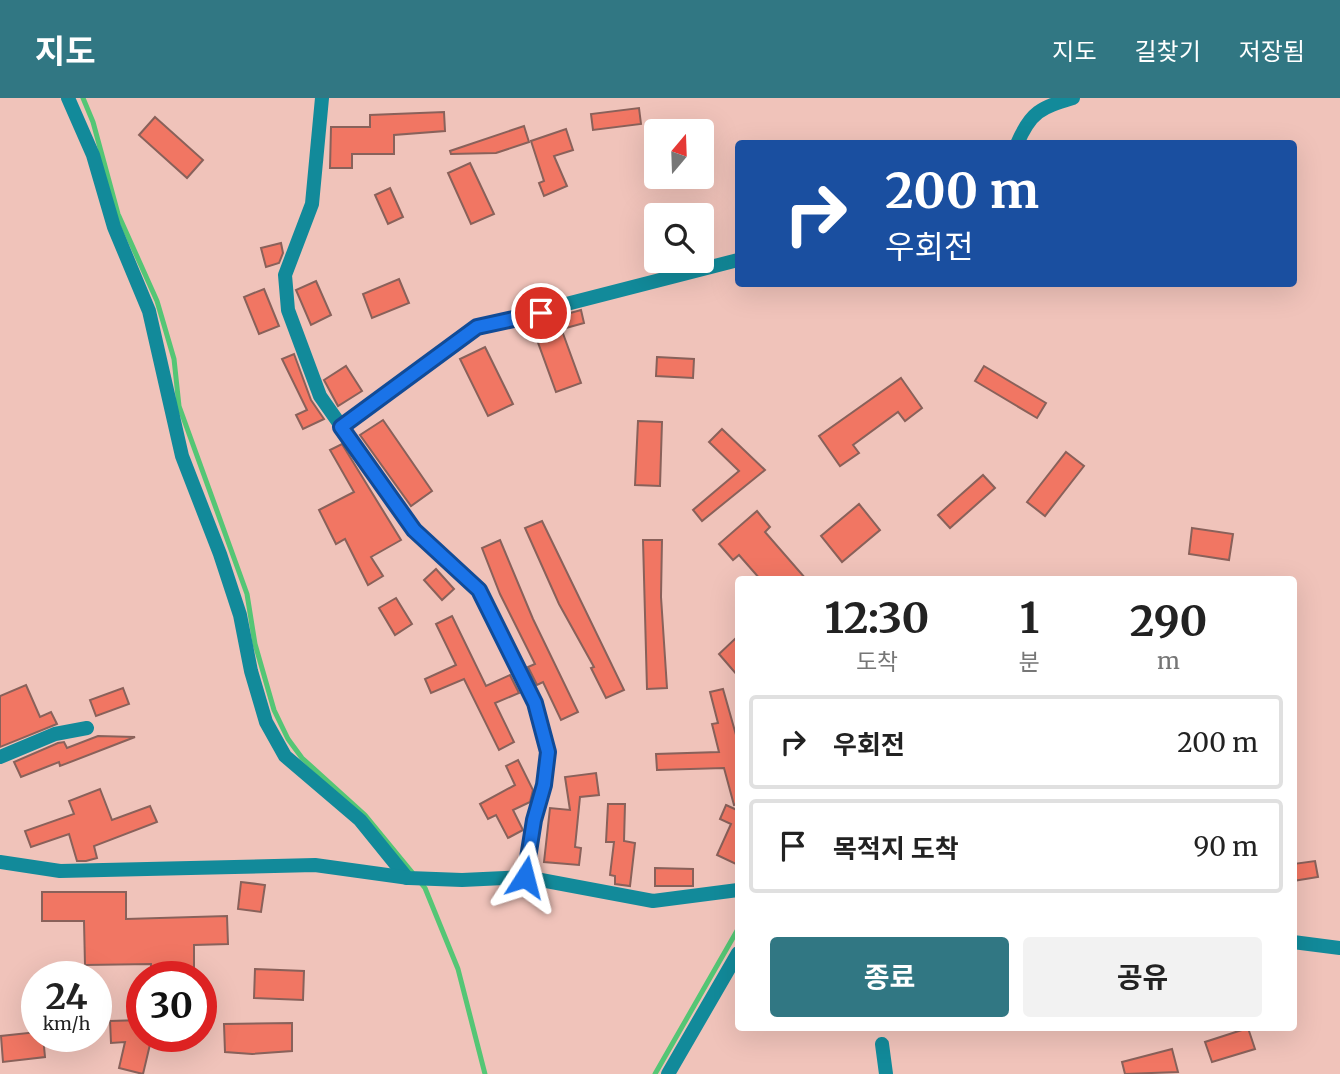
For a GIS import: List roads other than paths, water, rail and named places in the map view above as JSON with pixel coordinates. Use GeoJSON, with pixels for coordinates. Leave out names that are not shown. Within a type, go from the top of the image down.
{"type":"FeatureCollection","features":[{"type":"Feature","properties":{"kind":"street"},"geometry":{"type":"LineString","coordinates":[[68,98],[93,155],[114,227],[149,310],[181,456],[220,554],[240,615],[251,671],[266,722],[285,756],[360,820],[408,878]]}},
{"type":"Feature","properties":{"kind":"street"},"geometry":{"type":"LineString","coordinates":[[322,98],[312,204],[285,275],[288,310],[320,396],[414,530],[479,590],[535,703],[548,752],[525,877]]}},
{"type":"Feature","properties":{"kind":"street"},"geometry":{"type":"LineString","coordinates":[[1019,140],[1027,122],[1044,107],[1073,98]]}},
{"type":"Feature","properties":{"kind":"street"},"geometry":{"type":"LineString","coordinates":[[341,427],[477,327],[735,261]]}},
{"type":"Feature","properties":{"kind":"street"},"geometry":{"type":"LineString","coordinates":[[0,757],[55,734],[87,728]]}},
{"type":"Feature","properties":{"kind":"street"},"geometry":{"type":"LineString","coordinates":[[0,862],[60,871],[315,864],[408,878],[525,877],[653,901],[735,890]]}},
{"type":"Feature","properties":{"kind":"street"},"geometry":{"type":"LineString","coordinates":[[1297,943],[1340,948]]}},
{"type":"Feature","properties":{"kind":"street"},"geometry":{"type":"LineString","coordinates":[[668,1074],[735,958]]}},
{"type":"Feature","properties":{"kind":"street"},"geometry":{"type":"LineString","coordinates":[[882,1044],[886,1074]]}},
{"type":"Feature","properties":{"kind":"waterway"},"geometry":{"type":"LineString","coordinates":[[83,98],[93,122],[118,214],[157,301],[174,359],[179,406],[247,594],[255,644],[274,710],[288,739],[302,758],[365,815],[425,888],[458,969],[485,1074]]}},
{"type":"Feature","properties":{"kind":"waterway"},"geometry":{"type":"LineString","coordinates":[[655,1074],[735,934]]}}]}
